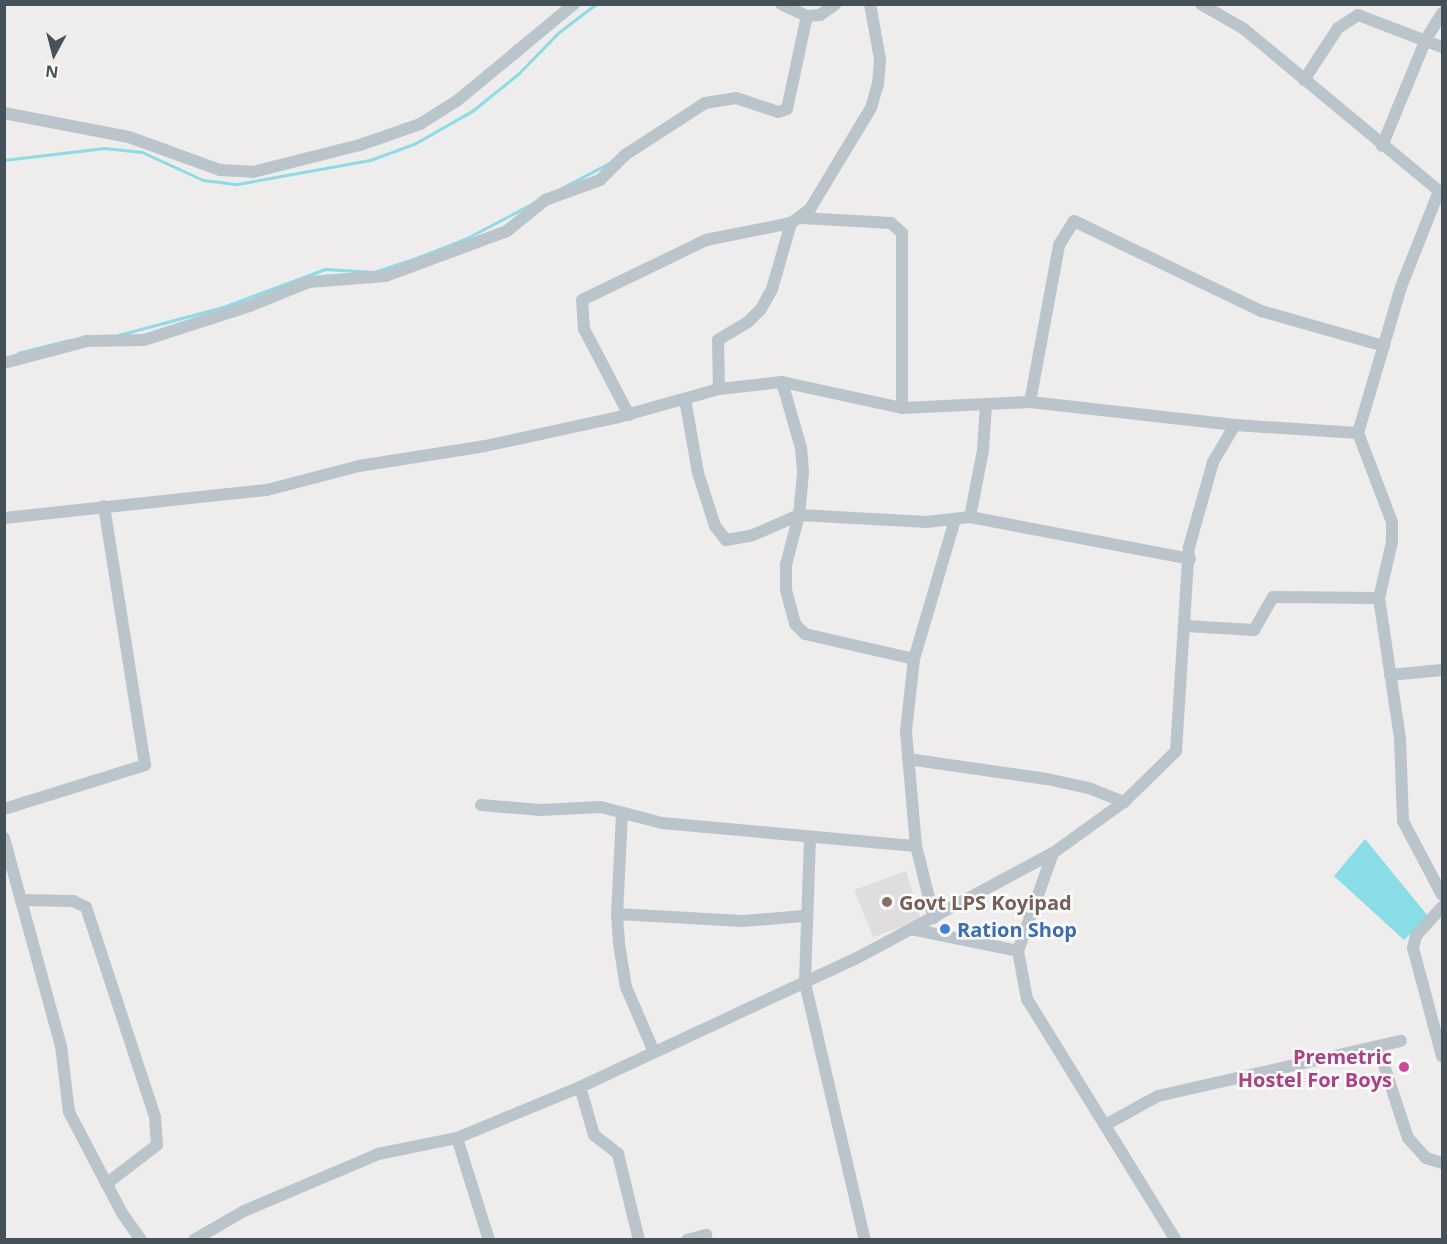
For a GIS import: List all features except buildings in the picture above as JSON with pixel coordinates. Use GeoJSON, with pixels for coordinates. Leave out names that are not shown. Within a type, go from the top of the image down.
{"type":"FeatureCollection","features":[{"type":"Feature","properties":{"kind":"street"},"geometry":{"type":"LineString","coordinates":[[4,113],[129,137],[220,170],[253,172],[360,145],[420,124],[458,100],[574,4]]}},
{"type":"Feature","properties":{"kind":"street"},"geometry":{"type":"LineString","coordinates":[[781,4],[807,16],[820,15],[836,4]]}},
{"type":"Feature","properties":{"kind":"street"},"geometry":{"type":"LineString","coordinates":[[719,389],[718,340],[748,322],[761,309],[772,289],[796,220],[841,160],[871,108],[879,84],[880,59],[870,4]]}},
{"type":"Feature","properties":{"kind":"street"},"geometry":{"type":"LineString","coordinates":[[1202,4],[1244,29],[1441,192],[1401,287],[1358,433],[1392,522],[1392,542],[1379,598],[1400,739],[1403,821],[1443,894]]}},
{"type":"Feature","properties":{"kind":"street"},"geometry":{"type":"LineString","coordinates":[[1383,146],[1426,39],[1443,13]]}},
{"type":"Feature","properties":{"kind":"street"},"geometry":{"type":"LineString","coordinates":[[4,363],[87,341],[144,340],[250,306],[309,282],[386,276],[507,231],[545,200],[600,180],[625,155],[705,103],[736,98],[778,112],[787,109],[807,16]]}},
{"type":"Feature","properties":{"kind":"street"},"geometry":{"type":"LineString","coordinates":[[1304,80],[1338,28],[1350,17],[1370,17],[1443,47]]}},
{"type":"Feature","properties":{"kind":"street"},"geometry":{"type":"LineString","coordinates":[[629,415],[584,329],[582,300],[706,240],[796,220],[891,223],[902,233],[902,408]]}},
{"type":"Feature","properties":{"kind":"street"},"geometry":{"type":"LineString","coordinates":[[1030,402],[1059,245],[1074,221],[1261,311],[1384,346]]}},
{"type":"Feature","properties":{"kind":"street"},"geometry":{"type":"LineString","coordinates":[[4,518],[267,490],[359,466],[485,446],[629,415],[719,389],[782,382],[902,408],[1030,402],[1235,425],[1358,433]]}},
{"type":"Feature","properties":{"kind":"street"},"geometry":{"type":"LineString","coordinates":[[782,382],[801,448],[799,515],[789,549],[786,582],[791,613],[799,631],[914,659]]}},
{"type":"Feature","properties":{"kind":"street"},"geometry":{"type":"LineString","coordinates":[[685,399],[698,473],[720,535],[732,541],[799,515],[927,522],[970,517],[1190,559]]}},
{"type":"Feature","properties":{"kind":"street"},"geometry":{"type":"LineString","coordinates":[[970,517],[983,450],[986,405]]}},
{"type":"Feature","properties":{"kind":"street"},"geometry":{"type":"LineString","coordinates":[[194,1239],[244,1211],[378,1154],[457,1138],[580,1087],[805,982],[934,918],[1053,853],[1124,802],[1176,751],[1190,559],[1213,462],[1235,425]]}},
{"type":"Feature","properties":{"kind":"street"},"geometry":{"type":"LineString","coordinates":[[4,809],[145,765],[104,506]]}},
{"type":"Feature","properties":{"kind":"street"},"geometry":{"type":"LineString","coordinates":[[934,918],[916,846],[906,731],[914,659],[955,520]]}},
{"type":"Feature","properties":{"kind":"street"},"geometry":{"type":"LineString","coordinates":[[1186,626],[1254,630],[1273,597],[1379,598]]}},
{"type":"Feature","properties":{"kind":"street"},"geometry":{"type":"LineString","coordinates":[[1390,675],[1443,670]]}},
{"type":"Feature","properties":{"kind":"street"},"geometry":{"type":"LineString","coordinates":[[908,759],[954,768],[1047,778],[1089,788],[1124,802]]}},
{"type":"Feature","properties":{"kind":"street"},"geometry":{"type":"LineString","coordinates":[[481,805],[541,810],[601,807],[662,823],[916,846]]}},
{"type":"Feature","properties":{"kind":"street"},"geometry":{"type":"LineString","coordinates":[[622,813],[617,914],[626,987],[654,1052]]}},
{"type":"Feature","properties":{"kind":"street"},"geometry":{"type":"LineString","coordinates":[[4,838],[61,1046],[69,1112],[106,1184],[141,1239]]}},
{"type":"Feature","properties":{"kind":"street"},"geometry":{"type":"LineString","coordinates":[[810,838],[804,916],[805,982],[865,1239]]}},
{"type":"Feature","properties":{"kind":"street"},"geometry":{"type":"LineString","coordinates":[[1053,853],[1018,951],[1027,999],[1107,1124],[1176,1239]]}},
{"type":"Feature","properties":{"kind":"street"},"geometry":{"type":"LineString","coordinates":[[21,900],[73,901],[86,907],[155,1117],[157,1145],[106,1184]]}},
{"type":"Feature","properties":{"kind":"street"},"geometry":{"type":"LineString","coordinates":[[1443,908],[1416,936],[1413,948],[1443,1056]]}},
{"type":"Feature","properties":{"kind":"street"},"geometry":{"type":"LineString","coordinates":[[617,914],[743,921],[804,916]]}},
{"type":"Feature","properties":{"kind":"street"},"geometry":{"type":"LineString","coordinates":[[911,929],[1018,951]]}},
{"type":"Feature","properties":{"kind":"street"},"geometry":{"type":"LineString","coordinates":[[1107,1124],[1158,1096],[1401,1041]]}},
{"type":"Feature","properties":{"kind":"street"},"geometry":{"type":"LineString","coordinates":[[1378,1047],[1408,1137],[1426,1158],[1443,1163]]}},
{"type":"Feature","properties":{"kind":"street"},"geometry":{"type":"LineString","coordinates":[[580,1087],[594,1135],[618,1154],[639,1239]]}},
{"type":"Feature","properties":{"kind":"street"},"geometry":{"type":"LineString","coordinates":[[457,1138],[489,1239]]}},
{"type":"Feature","properties":{"kind":"street"},"geometry":{"type":"LineString","coordinates":[[687,1239],[706,1235]]}},
{"type":"Feature","properties":{"kind":"shaded area","name":"Govt LPS Koyipad"},"geometry":{"type":"Polygon","coordinates":[[[906,871],[921,920],[873,937],[854,890],[906,871]]]}},
{"type":"Feature","properties":{"kind":"water"},"geometry":{"type":"Polygon","coordinates":[[[1365,839],[1428,916],[1404,940],[1334,876],[1365,839]]]}},
{"type":"Feature","properties":{"kind":"waterway"},"geometry":{"type":"LineString","coordinates":[[4,160],[104,148],[142,152],[203,180],[237,184],[370,160],[414,144],[472,111],[518,74],[559,32],[596,4]]}},
{"type":"Feature","properties":{"kind":"waterway"},"geometry":{"type":"LineString","coordinates":[[118,335],[223,307],[325,269],[374,272],[419,257],[467,238],[609,163]]}},
{"type":"Feature","properties":{"kind":"waterway"},"geometry":{"type":"LineString","coordinates":[[18,353],[69,340]]}},
{"type":"Feature","properties":{"kind":"place","name":"Govt LPS Koyipad"},"geometry":{"type":"Point","coordinates":[887,902]}},
{"type":"Feature","properties":{"kind":"place","name":"Ration Shop"},"geometry":{"type":"Point","coordinates":[945,929]}},
{"type":"Feature","properties":{"kind":"place","name":"Premetric Hostel For Boys"},"geometry":{"type":"Point","coordinates":[1404,1067]}}]}
